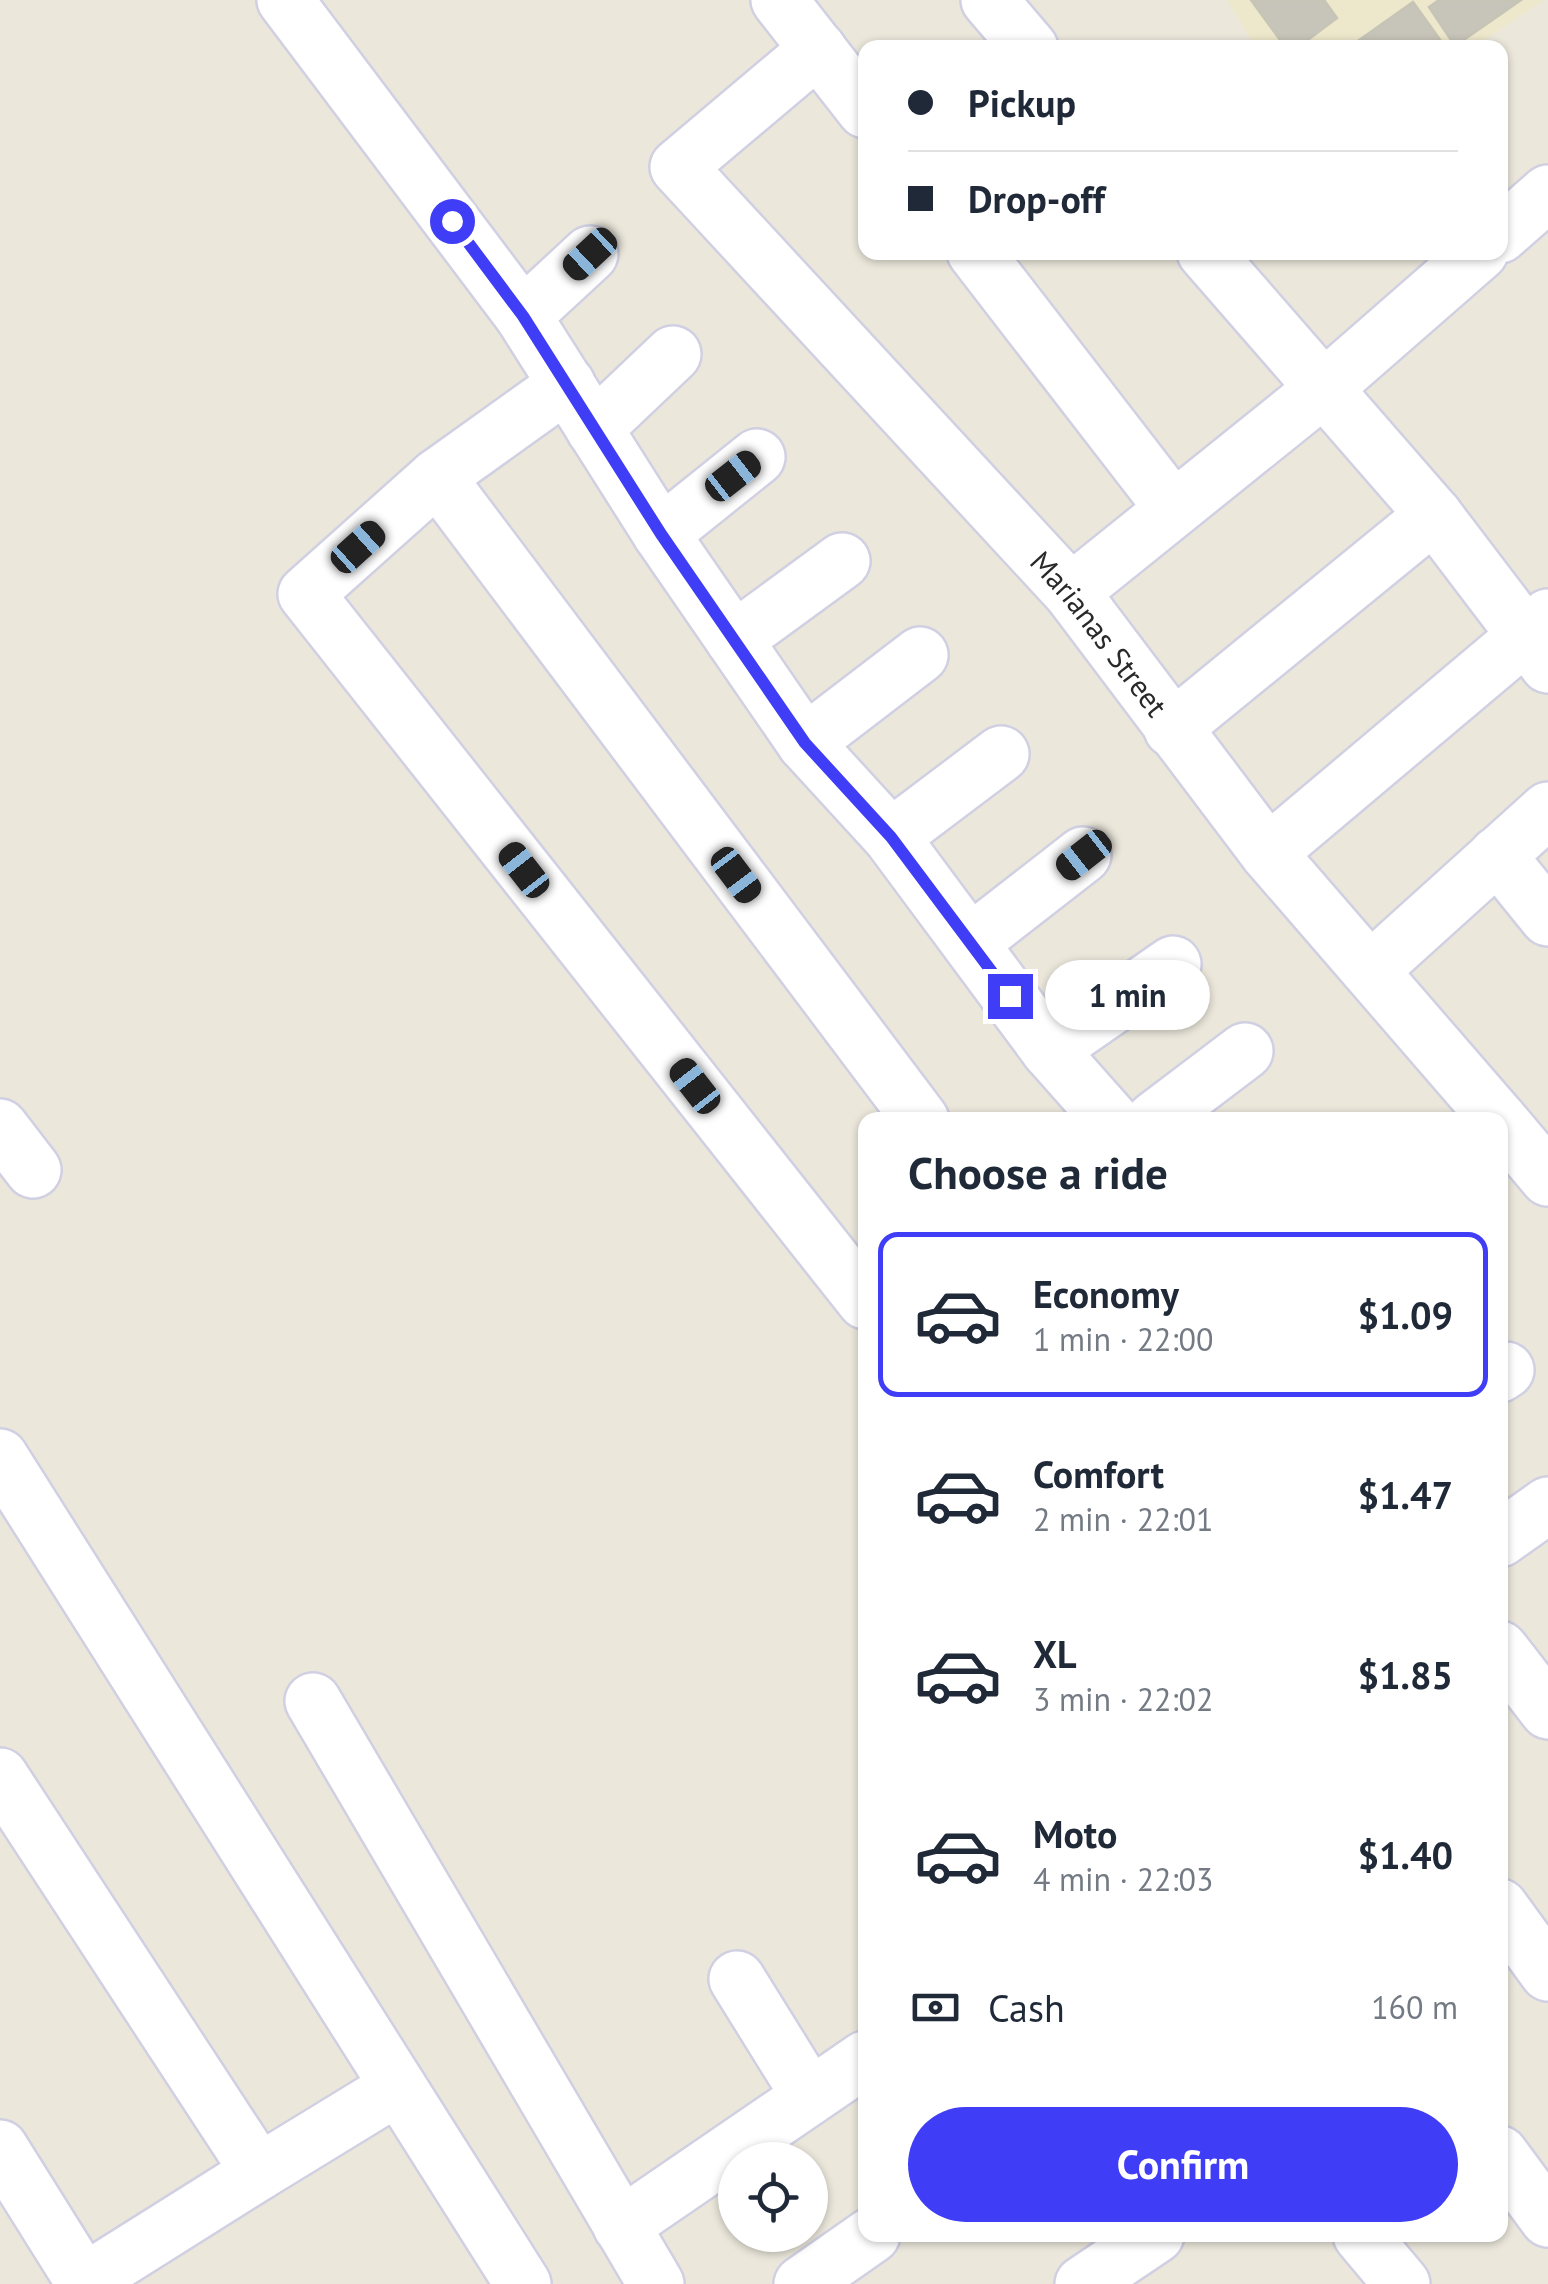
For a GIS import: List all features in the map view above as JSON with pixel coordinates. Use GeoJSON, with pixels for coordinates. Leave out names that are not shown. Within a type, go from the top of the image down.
{"type":"FeatureCollection","features":[{"type":"Feature","properties":{"kind":"street"},"geometry":{"type":"LineString","coordinates":[[285,0],[523,316],[661,534],[805,743],[891,837],[1049,1050],[1103,1112]]}},
{"type":"Feature","properties":{"kind":"street"},"geometry":{"type":"LineString","coordinates":[[779,0],[858,101]]}},
{"type":"Feature","properties":{"kind":"street"},"geometry":{"type":"LineString","coordinates":[[990,0],[1023,40]]}},
{"type":"Feature","properties":{"kind":"street","name":"Marianas Street"},"geometry":{"type":"LineString","coordinates":[[818,49],[678,167],[1071,592],[1268,853],[1493,1112]]}},
{"type":"Feature","properties":{"kind":"street"},"geometry":{"type":"LineString","coordinates":[[1508,228],[1548,193]]}},
{"type":"Feature","properties":{"kind":"street"},"geometry":{"type":"LineString","coordinates":[[523,316],[590,254]]}},
{"type":"Feature","properties":{"kind":"street"},"geometry":{"type":"LineString","coordinates":[[981,260],[1172,507]]}},
{"type":"Feature","properties":{"kind":"street"},"geometry":{"type":"LineString","coordinates":[[1212,260],[1541,639],[1268,853]]}},
{"type":"Feature","properties":{"kind":"street"},"geometry":{"type":"LineString","coordinates":[[1071,592],[1322,390],[1471,260]]}},
{"type":"Feature","properties":{"kind":"street"},"geometry":{"type":"LineString","coordinates":[[672,354],[581,407],[437,477],[306,594],[858,1293]]}},
{"type":"Feature","properties":{"kind":"street"},"geometry":{"type":"LineString","coordinates":[[661,534],[758,458]]}},
{"type":"Feature","properties":{"kind":"street"},"geometry":{"type":"LineString","coordinates":[[437,477],[915,1112]]}},
{"type":"Feature","properties":{"kind":"street"},"geometry":{"type":"LineString","coordinates":[[1172,728],[1434,515]]}},
{"type":"Feature","properties":{"kind":"street"},"geometry":{"type":"LineString","coordinates":[[734,640],[842,561]]}},
{"type":"Feature","properties":{"kind":"street"},"geometry":{"type":"LineString","coordinates":[[805,743],[920,655]]}},
{"type":"Feature","properties":{"kind":"street"},"geometry":{"type":"LineString","coordinates":[[891,837],[1001,754]]}},
{"type":"Feature","properties":{"kind":"street"},"geometry":{"type":"LineString","coordinates":[[1372,969],[1548,810]]}},
{"type":"Feature","properties":{"kind":"street"},"geometry":{"type":"LineString","coordinates":[[970,944],[1084,855]]}},
{"type":"Feature","properties":{"kind":"street"},"geometry":{"type":"LineString","coordinates":[[1497,855],[1548,918]]}},
{"type":"Feature","properties":{"kind":"street"},"geometry":{"type":"LineString","coordinates":[[1049,1050],[1173,964]]}},
{"type":"Feature","properties":{"kind":"street"},"geometry":{"type":"LineString","coordinates":[[1165,1112],[1245,1051]]}},
{"type":"Feature","properties":{"kind":"street"},"geometry":{"type":"LineString","coordinates":[[0,1127],[34,1170]]}},
{"type":"Feature","properties":{"kind":"street","name":"Marianas Street"},"geometry":{"type":"LineString","coordinates":[[1508,1130],[1548,1178]]}},
{"type":"Feature","properties":{"kind":"street"},"geometry":{"type":"LineString","coordinates":[[0,1457],[522,2284]]}},
{"type":"Feature","properties":{"kind":"street"},"geometry":{"type":"LineString","coordinates":[[1508,1534],[1548,1505]]}},
{"type":"Feature","properties":{"kind":"street"},"geometry":{"type":"LineString","coordinates":[[313,1701],[656,2284]]}},
{"type":"Feature","properties":{"kind":"street"},"geometry":{"type":"LineString","coordinates":[[0,1776],[259,2172]]}},
{"type":"Feature","properties":{"kind":"street"},"geometry":{"type":"LineString","coordinates":[[1508,1918],[1548,1973]]}},
{"type":"Feature","properties":{"kind":"street"},"geometry":{"type":"LineString","coordinates":[[737,1979],[809,2095]]}},
{"type":"Feature","properties":{"kind":"street"},"geometry":{"type":"LineString","coordinates":[[621,2226],[858,2064]]}},
{"type":"Feature","properties":{"kind":"street"},"geometry":{"type":"LineString","coordinates":[[0,2148],[84,2283],[398,2087]]}},
{"type":"Feature","properties":{"kind":"street"},"geometry":{"type":"LineString","coordinates":[[1508,2165],[1548,2219]]}},
{"type":"Feature","properties":{"kind":"street"},"geometry":{"type":"LineString","coordinates":[[802,2284],[862,2242]]}},
{"type":"Feature","properties":{"kind":"street"},"geometry":{"type":"LineString","coordinates":[[1084,2284],[1146,2242]]}},
{"type":"Feature","properties":{"kind":"shaded area"},"geometry":{"type":"Polygon","coordinates":[[[1227,0],[1544,0],[1485,40],[1251,40],[1227,0]]]}},
{"type":"Feature","properties":{"kind":"building"},"geometry":{"type":"Polygon","coordinates":[[[1251,0],[1324,0],[1337,18],[1308,40],[1280,40],[1251,0]]]}},
{"type":"Feature","properties":{"kind":"building"},"geometry":{"type":"Polygon","coordinates":[[[1439,0],[1521,0],[1464,40],[1451,40],[1429,7],[1439,0]]]}},
{"type":"Feature","properties":{"kind":"building"},"geometry":{"type":"Polygon","coordinates":[[[1413,2],[1440,40],[1359,40],[1413,2]]]}},
{"type":"Feature","properties":{"kind":"route"},"geometry":{"type":"LineString","coordinates":[[452,221],[523,316],[661,534],[805,743],[891,837],[1010,996]]}}]}
